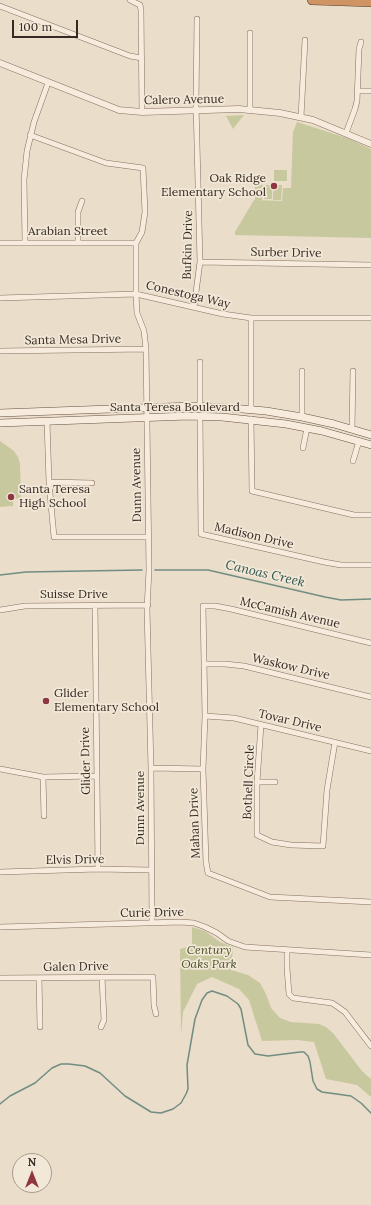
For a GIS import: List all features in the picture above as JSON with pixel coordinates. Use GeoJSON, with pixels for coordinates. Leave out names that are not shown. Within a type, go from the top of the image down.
{"type":"FeatureCollection","features":[{"type":"Feature","properties":{"kind":"highway"},"geometry":{"type":"LineString","coordinates":[[312,0],[371,2]]}},
{"type":"Feature","properties":{"kind":"main road","name":"Santa Teresa Boulevard"},"geometry":{"type":"LineString","coordinates":[[0,413],[200,406],[251,409],[302,417],[371,435]]}},
{"type":"Feature","properties":{"kind":"main road","name":"Santa Teresa Boulevard"},"geometry":{"type":"LineString","coordinates":[[0,423],[200,416],[251,419],[307,428],[371,445]]}},
{"type":"Feature","properties":{"kind":"street"},"geometry":{"type":"LineString","coordinates":[[130,0],[140,5],[141,10],[142,112]]}},
{"type":"Feature","properties":{"kind":"street"},"geometry":{"type":"LineString","coordinates":[[0,6],[130,56],[142,58]]}},
{"type":"Feature","properties":{"kind":"street","name":"Bufkin Drive"},"geometry":{"type":"LineString","coordinates":[[194,307],[200,262],[196,111],[197,19]]}},
{"type":"Feature","properties":{"kind":"street"},"geometry":{"type":"LineString","coordinates":[[250,33],[250,110]]}},
{"type":"Feature","properties":{"kind":"street"},"geometry":{"type":"LineString","coordinates":[[301,117],[305,40]]}},
{"type":"Feature","properties":{"kind":"street"},"geometry":{"type":"LineString","coordinates":[[346,133],[355,109],[358,91],[359,48],[361,42]]}},
{"type":"Feature","properties":{"kind":"street","name":"Calero Avenue"},"geometry":{"type":"LineString","coordinates":[[0,63],[119,110],[142,112],[250,110],[280,113],[313,120],[371,144]]}},
{"type":"Feature","properties":{"kind":"street"},"geometry":{"type":"LineString","coordinates":[[25,242],[24,166],[30,135],[48,83]]}},
{"type":"Feature","properties":{"kind":"street"},"geometry":{"type":"LineString","coordinates":[[358,91],[371,91]]}},
{"type":"Feature","properties":{"kind":"street","name":"Dunn Avenue"},"geometry":{"type":"LineString","coordinates":[[30,135],[106,163],[143,168],[144,223],[142,232],[136,243],[136,294],[137,313],[144,331],[146,349],[152,922]]}},
{"type":"Feature","properties":{"kind":"street"},"geometry":{"type":"LineString","coordinates":[[78,242],[78,212],[82,200]]}},
{"type":"Feature","properties":{"kind":"street","name":"Arabian Street"},"geometry":{"type":"LineString","coordinates":[[0,243],[136,243]]}},
{"type":"Feature","properties":{"kind":"street","name":"Surber Drive"},"geometry":{"type":"LineString","coordinates":[[200,262],[371,265]]}},
{"type":"Feature","properties":{"kind":"street","name":"Conestoga Way"},"geometry":{"type":"LineString","coordinates":[[0,298],[136,294],[223,314],[250,318],[371,318]]}},
{"type":"Feature","properties":{"kind":"street"},"geometry":{"type":"LineString","coordinates":[[250,318],[251,409]]}},
{"type":"Feature","properties":{"kind":"street","name":"Santa Mesa Drive"},"geometry":{"type":"LineString","coordinates":[[0,351],[146,349]]}},
{"type":"Feature","properties":{"kind":"street"},"geometry":{"type":"LineString","coordinates":[[200,362],[200,406]]}},
{"type":"Feature","properties":{"kind":"street"},"geometry":{"type":"LineString","coordinates":[[302,372],[302,417]]}},
{"type":"Feature","properties":{"kind":"street"},"geometry":{"type":"LineString","coordinates":[[352,429],[353,372]]}},
{"type":"Feature","properties":{"kind":"street","name":"Madison Drive"},"geometry":{"type":"LineString","coordinates":[[200,416],[201,534],[324,562],[342,565],[371,565]]}},
{"type":"Feature","properties":{"kind":"street"},"geometry":{"type":"LineString","coordinates":[[251,419],[252,491],[354,515],[371,515]]}},
{"type":"Feature","properties":{"kind":"street"},"geometry":{"type":"LineString","coordinates":[[47,421],[49,482],[54,537],[148,537]]}},
{"type":"Feature","properties":{"kind":"street"},"geometry":{"type":"LineString","coordinates":[[303,448],[307,428]]}},
{"type":"Feature","properties":{"kind":"street"},"geometry":{"type":"LineString","coordinates":[[353,461],[359,441]]}},
{"type":"Feature","properties":{"kind":"street"},"geometry":{"type":"LineString","coordinates":[[49,482],[92,483]]}},
{"type":"Feature","properties":{"kind":"street","name":"Suisse Drive"},"geometry":{"type":"LineString","coordinates":[[0,610],[25,606],[148,604]]}},
{"type":"Feature","properties":{"kind":"street","name":"Glider Drive"},"geometry":{"type":"LineString","coordinates":[[95,605],[98,869]]}},
{"type":"Feature","properties":{"kind":"street","name":"McCamish Avenue"},"geometry":{"type":"LineString","coordinates":[[203,606],[215,606],[231,609],[371,642]]}},
{"type":"Feature","properties":{"kind":"street","name":"Mahan Drive"},"geometry":{"type":"LineString","coordinates":[[203,606],[205,716],[203,769],[206,862],[208,873],[270,897],[371,902]]}},
{"type":"Feature","properties":{"kind":"street","name":"Waskow Drive"},"geometry":{"type":"LineString","coordinates":[[204,664],[244,666],[371,697]]}},
{"type":"Feature","properties":{"kind":"street","name":"Tovar Drive"},"geometry":{"type":"LineString","coordinates":[[205,716],[234,718],[371,750]]}},
{"type":"Feature","properties":{"kind":"street","name":"Bothell Circle"},"geometry":{"type":"LineString","coordinates":[[261,725],[257,782],[257,835],[272,842],[291,845],[323,846],[327,790],[335,742]]}},
{"type":"Feature","properties":{"kind":"street"},"geometry":{"type":"LineString","coordinates":[[151,768],[203,769]]}},
{"type":"Feature","properties":{"kind":"street"},"geometry":{"type":"LineString","coordinates":[[0,769],[43,777],[96,776]]}},
{"type":"Feature","properties":{"kind":"street"},"geometry":{"type":"LineString","coordinates":[[43,777],[44,816]]}},
{"type":"Feature","properties":{"kind":"street"},"geometry":{"type":"LineString","coordinates":[[257,782],[275,782]]}},
{"type":"Feature","properties":{"kind":"street","name":"Elvis Drive"},"geometry":{"type":"LineString","coordinates":[[0,872],[98,869],[151,870]]}},
{"type":"Feature","properties":{"kind":"street","name":"Curie Drive"},"geometry":{"type":"LineString","coordinates":[[0,927],[181,922],[194,923],[216,933],[228,941],[245,947],[371,955]]}},
{"type":"Feature","properties":{"kind":"street"},"geometry":{"type":"LineString","coordinates":[[287,950],[289,994],[292,998],[332,1003],[346,1012],[371,1046]]}},
{"type":"Feature","properties":{"kind":"street"},"geometry":{"type":"LineString","coordinates":[[101,1027],[104,1020],[102,976]]}},
{"type":"Feature","properties":{"kind":"street","name":"Galen Drive"},"geometry":{"type":"LineString","coordinates":[[0,978],[102,976],[153,977],[154,1006],[156,1014]]}},
{"type":"Feature","properties":{"kind":"street"},"geometry":{"type":"LineString","coordinates":[[39,978],[40,1027]]}},
{"type":"Feature","properties":{"kind":"green space"},"geometry":{"type":"Polygon","coordinates":[[[244,115],[233,129],[226,116],[244,115]]]}},
{"type":"Feature","properties":{"kind":"green space"},"geometry":{"type":"Polygon","coordinates":[[[297,122],[347,138],[371,149],[371,238],[235,235],[235,232],[254,200],[282,201],[283,188],[291,188],[293,132],[297,122]]]}},
{"type":"Feature","properties":{"kind":"green space"},"geometry":{"type":"Polygon","coordinates":[[[274,170],[287,170],[287,181],[274,181],[274,170]]]}},
{"type":"Feature","properties":{"kind":"green space"},"geometry":{"type":"Polygon","coordinates":[[[255,184],[263,185],[262,200],[255,200],[255,184]]]}},
{"type":"Feature","properties":{"kind":"green space"},"geometry":{"type":"Polygon","coordinates":[[[264,185],[272,185],[272,199],[264,199],[264,185]]]}},
{"type":"Feature","properties":{"kind":"green space"},"geometry":{"type":"Polygon","coordinates":[[[273,185],[282,185],[281,200],[273,200],[273,185]]]}},
{"type":"Feature","properties":{"kind":"green space"},"geometry":{"type":"Polygon","coordinates":[[[0,441],[14,451],[20,464],[21,498],[13,499],[13,506],[0,507],[0,441]]]}},
{"type":"Feature","properties":{"kind":"green space","name":"Century Oaks Park"},"geometry":{"type":"Polygon","coordinates":[[[192,927],[205,931],[220,942],[233,947],[231,970],[248,975],[260,983],[271,1008],[280,1018],[291,1022],[319,1024],[326,1027],[333,1033],[362,1071],[371,1079],[371,1097],[357,1085],[326,1079],[314,1042],[297,1040],[262,1041],[249,1000],[239,989],[212,977],[197,984],[183,1012],[181,1035],[180,949],[192,946],[192,927]]]}},
{"type":"Feature","properties":{"kind":"waterway","name":"Canoas Creek"},"geometry":{"type":"LineString","coordinates":[[0,575],[26,572],[142,570]]}},
{"type":"Feature","properties":{"kind":"waterway","name":"Canoas Creek"},"geometry":{"type":"LineString","coordinates":[[155,570],[208,570],[341,600],[371,599]]}},
{"type":"Feature","properties":{"kind":"waterway"},"geometry":{"type":"LineString","coordinates":[[0,1104],[10,1096],[35,1083],[52,1068],[61,1064],[69,1064],[85,1066],[100,1073],[125,1096],[151,1112],[161,1113],[173,1109],[181,1103],[188,1089],[187,1065],[195,1019],[202,1000],[207,993],[212,991],[227,996],[238,1004],[241,1009],[248,1045],[255,1054],[268,1056],[304,1052],[308,1056],[313,1081],[317,1089],[322,1092],[351,1096],[371,1113]]}},
{"type":"Feature","properties":{"kind":"place","name":"Oak Ridge Elementary School"},"geometry":{"type":"Point","coordinates":[274,186]}},
{"type":"Feature","properties":{"kind":"place","name":"Santa Teresa High School"},"geometry":{"type":"Point","coordinates":[11,497]}},
{"type":"Feature","properties":{"kind":"place","name":"Glider Elementary School"},"geometry":{"type":"Point","coordinates":[46,701]}}]}
